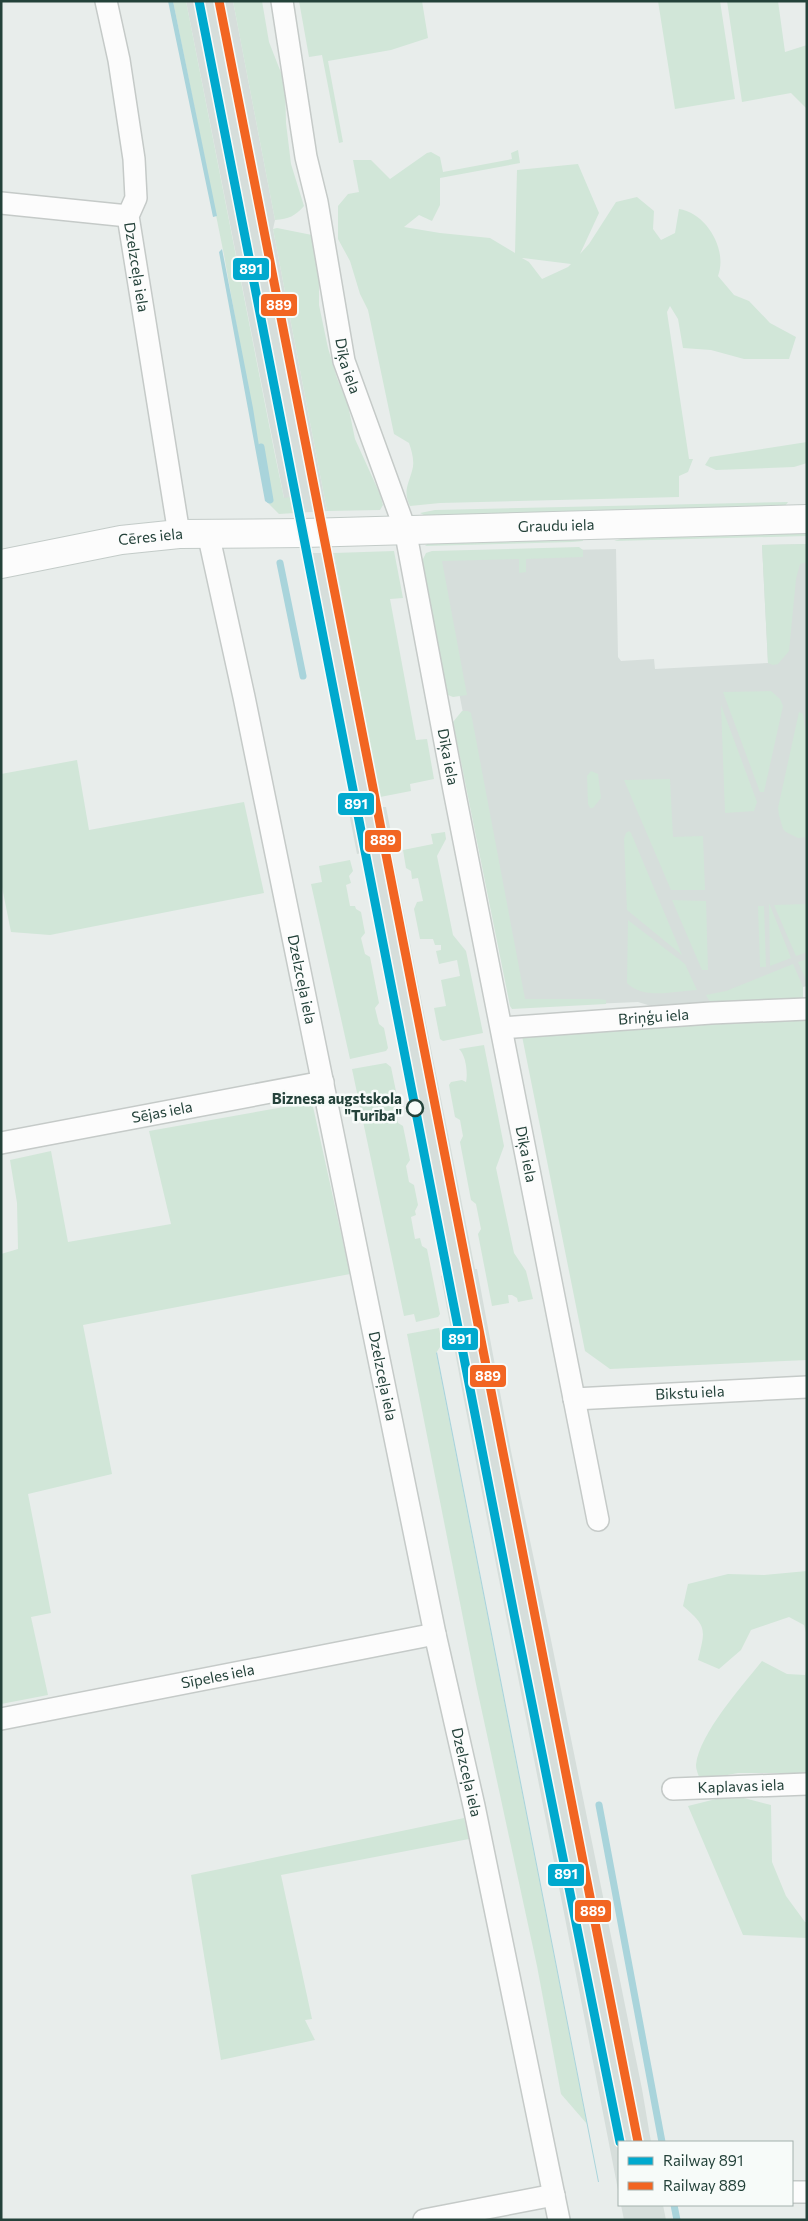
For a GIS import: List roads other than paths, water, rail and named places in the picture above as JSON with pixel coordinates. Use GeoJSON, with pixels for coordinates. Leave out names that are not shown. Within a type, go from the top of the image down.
{"type":"FeatureCollection","features":[{"type":"Feature","properties":{"kind":"main road","name":"Graudu iela"},"geometry":{"type":"LineString","coordinates":[[304,533],[807,519]]}},
{"type":"Feature","properties":{"kind":"main road","name":"Cēres iela"},"geometry":{"type":"LineString","coordinates":[[1,564],[121,540],[179,534],[304,533]]}},
{"type":"Feature","properties":{"kind":"street","name":"Dzelzceļa iela"},"geometry":{"type":"LineString","coordinates":[[106,1],[119,60],[134,158],[136,198],[128,216],[179,534]]}},
{"type":"Feature","properties":{"kind":"street","name":"Dīķa iela"},"geometry":{"type":"LineString","coordinates":[[282,1],[306,157],[316,202],[344,362],[405,530],[454,790],[598,1520]]}},
{"type":"Feature","properties":{"kind":"street"},"geometry":{"type":"LineString","coordinates":[[1,203],[128,216]]}},
{"type":"Feature","properties":{"kind":"street","name":"Dzelzceļa iela"},"geometry":{"type":"LineString","coordinates":[[208,534],[244,697],[435,1634],[472,1797],[559,2220]]}},
{"type":"Feature","properties":{"kind":"street","name":"Briņģu iela"},"geometry":{"type":"LineString","coordinates":[[502,1028],[711,1012],[807,1009]]}},
{"type":"Feature","properties":{"kind":"street","name":"Sējas iela"},"geometry":{"type":"LineString","coordinates":[[1,1143],[323,1082]]}},
{"type":"Feature","properties":{"kind":"street","name":"Bikstu iela"},"geometry":{"type":"LineString","coordinates":[[574,1399],[807,1387]]}},
{"type":"Feature","properties":{"kind":"street","name":"Sīpeles iela"},"geometry":{"type":"LineString","coordinates":[[1,1719],[435,1634]]}},
{"type":"Feature","properties":{"kind":"street","name":"Kaplavas iela"},"geometry":{"type":"LineString","coordinates":[[673,1789],[807,1784]]}},
{"type":"Feature","properties":{"kind":"street"},"geometry":{"type":"LineString","coordinates":[[793,2192],[807,2192]]}},
{"type":"Feature","properties":{"kind":"street"},"geometry":{"type":"LineString","coordinates":[[424,2220],[554,2195]]}},
{"type":"Feature","properties":{"kind":"water"},"geometry":{"type":"Polygon","coordinates":[[[168,1],[173,1],[217,216],[213,217],[168,1]]]}},
{"type":"Feature","properties":{"kind":"water"},"geometry":{"type":"Polygon","coordinates":[[[222,249],[253,408],[268,503],[265,501],[219,252],[222,249]]]}},
{"type":"Feature","properties":{"kind":"water"},"geometry":{"type":"Polygon","coordinates":[[[437,1352],[599,2182],[436,1353],[437,1352]]]}},
{"type":"Feature","properties":{"kind":"waterway"},"geometry":{"type":"LineString","coordinates":[[261,447],[270,500]]}},
{"type":"Feature","properties":{"kind":"waterway"},"geometry":{"type":"LineString","coordinates":[[280,563],[303,676]]}},
{"type":"Feature","properties":{"kind":"waterway"},"geometry":{"type":"LineString","coordinates":[[599,1805],[662,2141]]}},
{"type":"Feature","properties":{"kind":"waterway"},"geometry":{"type":"LineString","coordinates":[[674,2206],[677,2220]]}},
{"type":"Feature","properties":{"kind":"rail line","name":"891"},"geometry":{"type":"LineString","coordinates":[[199,1],[514,1614],[620,2141]]}},
{"type":"Feature","properties":{"kind":"rail line","name":"889"},"geometry":{"type":"LineString","coordinates":[[219,1],[638,2141]]}},
{"type":"Feature","properties":{"kind":"place","name":"Biznesa augstskola \"Turība\""},"geometry":{"type":"Point","coordinates":[415,1108]}}]}
